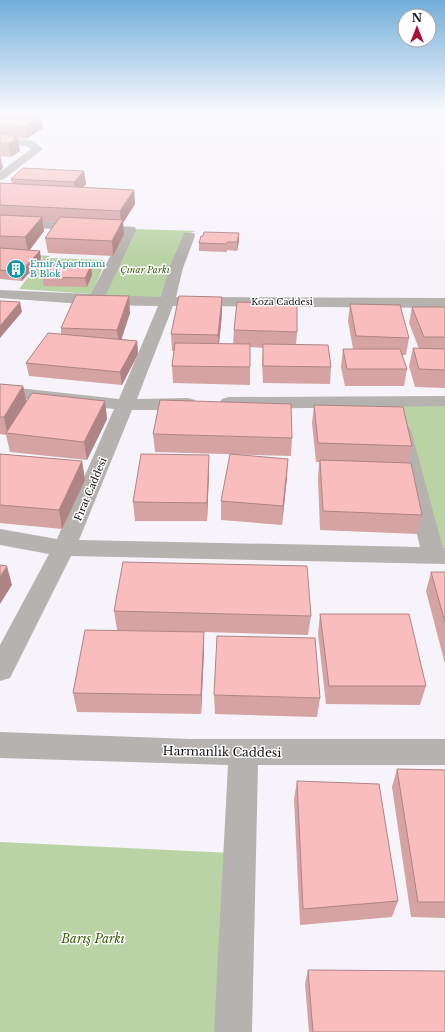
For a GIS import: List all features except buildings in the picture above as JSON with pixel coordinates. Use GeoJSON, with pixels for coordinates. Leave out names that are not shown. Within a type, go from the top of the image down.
{"type":"FeatureCollection","features":[{"type":"Feature","properties":{"kind":"street"},"geometry":{"type":"LineString","coordinates":[[0,177],[23,160]]}},
{"type":"Feature","properties":{"kind":"street"},"geometry":{"type":"LineString","coordinates":[[0,222],[130,230],[96,300]]}},
{"type":"Feature","properties":{"kind":"street","name":"Fırat Caddesi"},"geometry":{"type":"LineString","coordinates":[[0,670],[64,548],[126,405],[167,302],[176,268],[189,236]]}},
{"type":"Feature","properties":{"kind":"street","name":"Koza Caddesi"},"geometry":{"type":"LineString","coordinates":[[0,294],[96,300],[167,302],[445,303]]}},
{"type":"Feature","properties":{"kind":"street"},"geometry":{"type":"LineString","coordinates":[[0,391],[126,405],[394,400],[445,401]]}},
{"type":"Feature","properties":{"kind":"street"},"geometry":{"type":"LineString","coordinates":[[0,537],[64,548],[440,556],[394,400]]}},
{"type":"Feature","properties":{"kind":"street","name":"Harmanlık Caddesi"},"geometry":{"type":"LineString","coordinates":[[0,745],[191,752],[445,752]]}},
{"type":"Feature","properties":{"kind":"street"},"geometry":{"type":"LineString","coordinates":[[234,1032],[244,752]]}},
{"type":"Feature","properties":{"kind":"green space","name":"Çınar Parkı"},"geometry":{"type":"Polygon","coordinates":[[[133,229],[196,231],[187,234],[165,301],[100,299],[133,229]]]}},
{"type":"Feature","properties":{"kind":"green space"},"geometry":{"type":"Polygon","coordinates":[[[0,252],[50,256],[48,258],[106,260],[92,294],[19,289],[43,258],[0,254],[0,252]]]}},
{"type":"Feature","properties":{"kind":"green space"},"geometry":{"type":"Polygon","coordinates":[[[394,400],[445,401],[445,556],[434,556],[394,400]]]}},
{"type":"Feature","properties":{"kind":"green space","name":"Barış Parkı"},"geometry":{"type":"Polygon","coordinates":[[[0,842],[232,853],[224,1032],[0,1032],[0,842]]]}},
{"type":"Feature","properties":{"kind":"place","name":"Emir Apartmanı B Blok"},"geometry":{"type":"Point","coordinates":[16,269]}}]}
